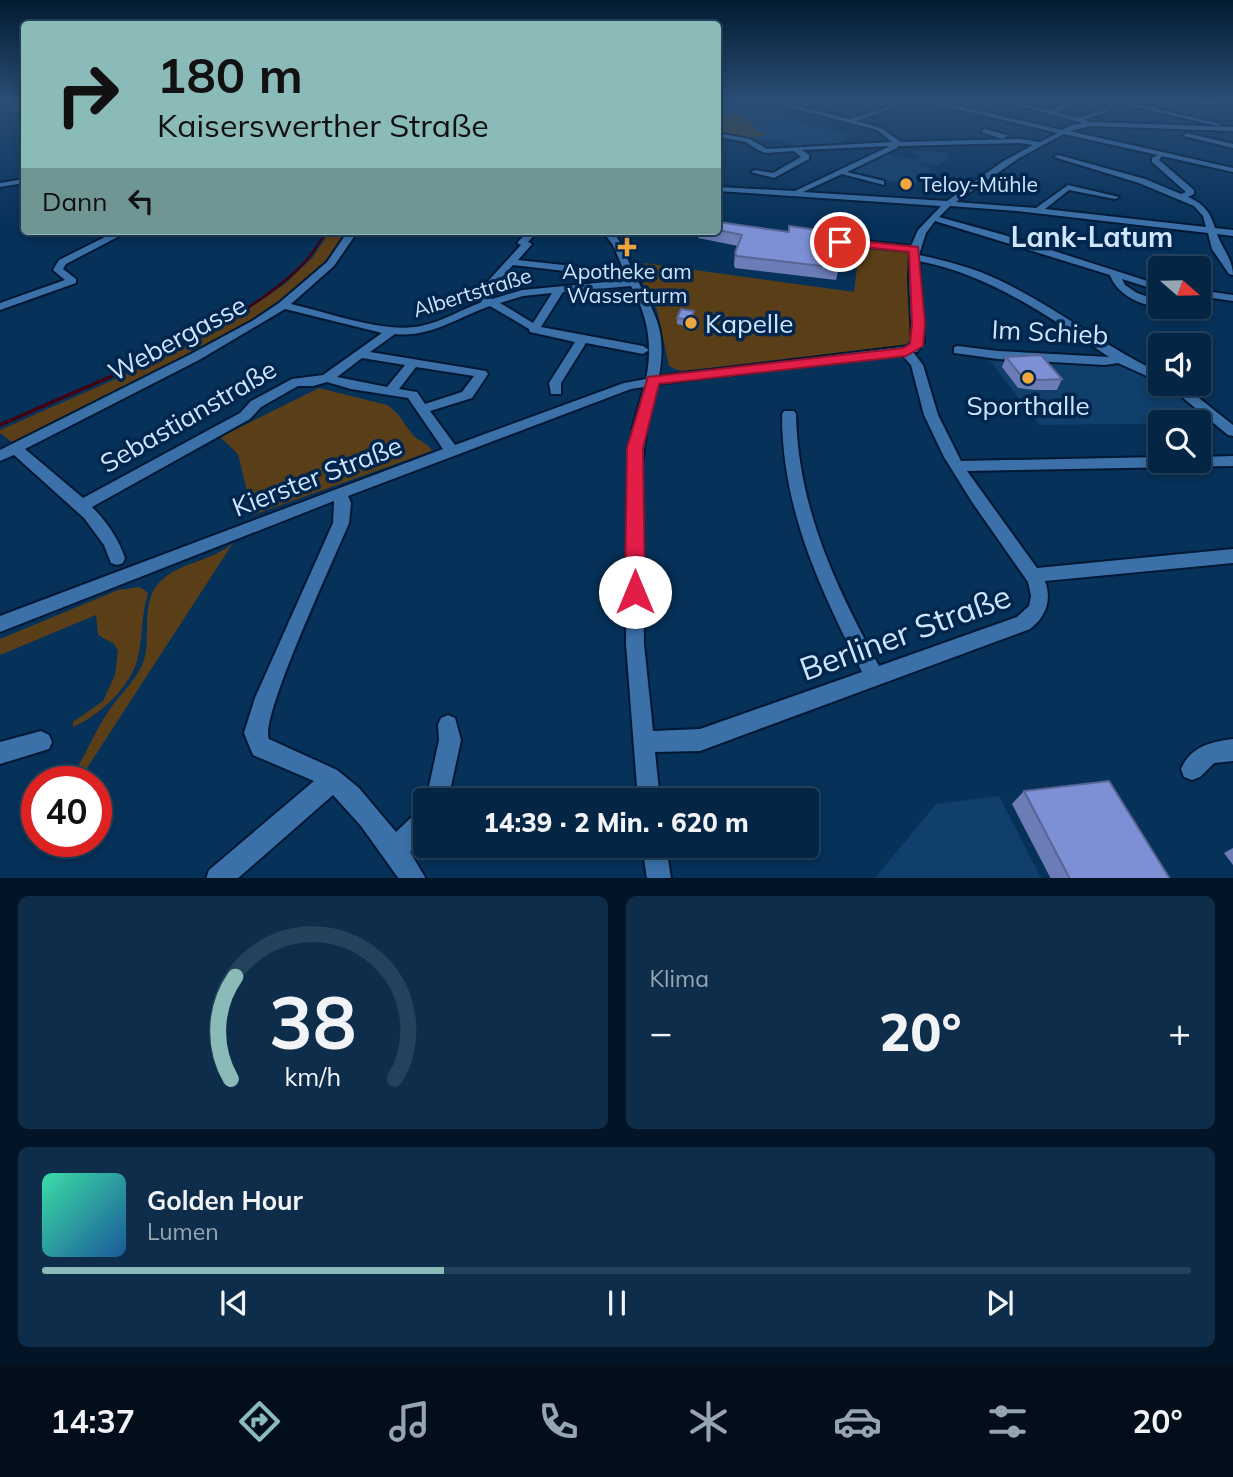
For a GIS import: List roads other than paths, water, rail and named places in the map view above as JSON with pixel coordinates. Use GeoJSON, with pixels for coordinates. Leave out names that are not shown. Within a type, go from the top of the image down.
{"type":"FeatureCollection","features":[{"type":"Feature","properties":{"kind":"street"},"geometry":{"type":"LineString","coordinates":[[749,141],[762,150],[1007,141],[1038,144]]}},
{"type":"Feature","properties":{"kind":"street"},"geometry":{"type":"LineString","coordinates":[[895,141],[899,144]]}},
{"type":"Feature","properties":{"kind":"street"},"geometry":{"type":"LineString","coordinates":[[1033,575],[958,466],[930,414],[920,367],[906,352],[918,342],[915,253],[919,233],[951,203],[1017,156],[1044,141]]}},
{"type":"Feature","properties":{"kind":"street"},"geometry":{"type":"LineString","coordinates":[[1103,141],[1233,170]]}},
{"type":"Feature","properties":{"kind":"street"},"geometry":{"type":"LineString","coordinates":[[1215,141],[1233,146]]}},
{"type":"Feature","properties":{"kind":"street"},"geometry":{"type":"LineString","coordinates":[[799,194],[799,191],[899,144]]}},
{"type":"Feature","properties":{"kind":"street"},"geometry":{"type":"LineString","coordinates":[[755,172],[774,176],[806,157],[795,148]]}},
{"type":"Feature","properties":{"kind":"street"},"geometry":{"type":"LineString","coordinates":[[1058,157],[1142,181],[1182,196],[1203,210],[1217,249],[1233,272]]}},
{"type":"Feature","properties":{"kind":"street"},"geometry":{"type":"LineString","coordinates":[[1159,157],[1155,160],[1191,192],[1182,196]]}},
{"type":"Feature","properties":{"kind":"street"},"geometry":{"type":"LineString","coordinates":[[846,174],[881,183]]}},
{"type":"Feature","properties":{"kind":"street"},"geometry":{"type":"LineString","coordinates":[[0,185],[21,182]]}},
{"type":"Feature","properties":{"kind":"street"},"geometry":{"type":"LineString","coordinates":[[1038,210],[1068,187],[1115,197]]}},
{"type":"Feature","properties":{"kind":"street"},"geometry":{"type":"LineString","coordinates":[[721,189],[1038,210],[1233,233]]}},
{"type":"Feature","properties":{"kind":"street"},"geometry":{"type":"LineString","coordinates":[[933,218],[1148,285]]}},
{"type":"Feature","properties":{"kind":"street"},"geometry":{"type":"LineString","coordinates":[[0,307],[72,281],[58,270],[62,262],[116,235]]}},
{"type":"Feature","properties":{"kind":"street","name":"Webergasse"},"geometry":{"type":"LineString","coordinates":[[0,456],[195,357],[283,305],[331,264],[350,235]]}},
{"type":"Feature","properties":{"kind":"street"},"geometry":{"type":"LineString","coordinates":[[529,235],[522,243],[527,244],[481,293],[482,297],[534,330],[643,350]]}},
{"type":"Feature","properties":{"kind":"street"},"geometry":{"type":"LineString","coordinates":[[610,235],[644,299],[654,330],[656,365],[635,448],[635,644],[648,788]]}},
{"type":"Feature","properties":{"kind":"street","name":"Im Schieb"},"geometry":{"type":"LineString","coordinates":[[829,240],[915,253],[961,267],[1002,284],[1120,359]]}},
{"type":"Feature","properties":{"kind":"street"},"geometry":{"type":"LineString","coordinates":[[511,262],[582,270]]}},
{"type":"Feature","properties":{"kind":"street"},"geometry":{"type":"LineString","coordinates":[[1115,275],[1128,292],[1148,300]]}},
{"type":"Feature","properties":{"kind":"street","name":"Albertstraße"},"geometry":{"type":"LineString","coordinates":[[283,305],[392,331],[426,329],[522,293],[634,283]]}},
{"type":"Feature","properties":{"kind":"street"},"geometry":{"type":"LineString","coordinates":[[534,330],[561,288]]}},
{"type":"Feature","properties":{"kind":"street"},"geometry":{"type":"LineString","coordinates":[[1211,295],[1233,298]]}},
{"type":"Feature","properties":{"kind":"street","name":"Sebastianstraße"},"geometry":{"type":"LineString","coordinates":[[80,506],[245,416],[256,404],[296,382],[313,382],[327,378],[392,331]]}},
{"type":"Feature","properties":{"kind":"street"},"geometry":{"type":"LineString","coordinates":[[556,391],[555,383],[582,340]]}},
{"type":"Feature","properties":{"kind":"street","name":"Im Schieb"},"geometry":{"type":"LineString","coordinates":[[958,350],[1105,361],[1120,359]]}},
{"type":"Feature","properties":{"kind":"street","name":"Kierster Straße"},"geometry":{"type":"LineString","coordinates":[[0,624],[601,394],[653,380],[906,352]]}},
{"type":"Feature","properties":{"kind":"street"},"geometry":{"type":"LineString","coordinates":[[360,355],[482,374],[467,394],[423,410]]}},
{"type":"Feature","properties":{"kind":"street"},"geometry":{"type":"LineString","coordinates":[[1120,359],[1148,372]]}},
{"type":"Feature","properties":{"kind":"street"},"geometry":{"type":"LineString","coordinates":[[391,390],[413,363]]}},
{"type":"Feature","properties":{"kind":"street"},"geometry":{"type":"LineString","coordinates":[[327,378],[351,385],[412,395],[452,451]]}},
{"type":"Feature","properties":{"kind":"street"},"geometry":{"type":"LineString","coordinates":[[1191,396],[1233,432]]}},
{"type":"Feature","properties":{"kind":"street"},"geometry":{"type":"LineString","coordinates":[[789,414],[788,430],[798,494],[816,553],[838,607],[874,676]]}},
{"type":"Feature","properties":{"kind":"street"},"geometry":{"type":"LineString","coordinates":[[15,448],[98,521],[116,551],[117,558]]}},
{"type":"Feature","properties":{"kind":"street"},"geometry":{"type":"LineString","coordinates":[[958,466],[1233,461]]}},
{"type":"Feature","properties":{"kind":"street"},"geometry":{"type":"LineString","coordinates":[[339,493],[343,503],[341,523],[282,656],[265,698],[255,733],[261,747],[319,772],[332,781],[359,806],[414,878]]}},
{"type":"Feature","properties":{"kind":"street","name":"Berliner Straße"},"geometry":{"type":"LineString","coordinates":[[643,742],[700,740],[1034,617],[1039,605],[1039,585],[1033,575],[1233,556]]}},
{"type":"Feature","properties":{"kind":"street"},"geometry":{"type":"LineString","coordinates":[[440,788],[450,740],[448,725]]}},
{"type":"Feature","properties":{"kind":"street"},"geometry":{"type":"LineString","coordinates":[[0,753],[41,742]]}},
{"type":"Feature","properties":{"kind":"street"},"geometry":{"type":"LineString","coordinates":[[1192,769],[1209,753],[1233,750]]}},
{"type":"Feature","properties":{"kind":"street"},"geometry":{"type":"LineString","coordinates":[[218,878],[332,781]]}},
{"type":"Feature","properties":{"kind":"street"},"geometry":{"type":"LineString","coordinates":[[395,850],[413,832]]}},
{"type":"Feature","properties":{"kind":"street"},"geometry":{"type":"LineString","coordinates":[[656,858],[659,878]]}},
{"type":"Feature","properties":{"kind":"waterway"},"geometry":{"type":"LineString","coordinates":[[314,250],[324,235]]}},
{"type":"Feature","properties":{"kind":"waterway"},"geometry":{"type":"LineString","coordinates":[[156,357],[243,311],[285,281],[315,249]]}},
{"type":"Feature","properties":{"kind":"waterway"},"geometry":{"type":"LineString","coordinates":[[0,425],[160,355]]}},
{"type":"Feature","properties":{"kind":"place","name":"Teloy-Mühle"},"geometry":{"type":"Point","coordinates":[906,184]}},
{"type":"Feature","properties":{"kind":"place","name":"Apotheke am Wasserturm"},"geometry":{"type":"Point","coordinates":[627,247]}},
{"type":"Feature","properties":{"kind":"place","name":"Kapelle"},"geometry":{"type":"Point","coordinates":[691,323]}},
{"type":"Feature","properties":{"kind":"place","name":"Sporthalle"},"geometry":{"type":"Point","coordinates":[1028,378]}},
{"type":"Feature","properties":{"kind":"district","name":"Lank-Latum"},"geometry":{"type":"Point","coordinates":[1092,236]}}]}
